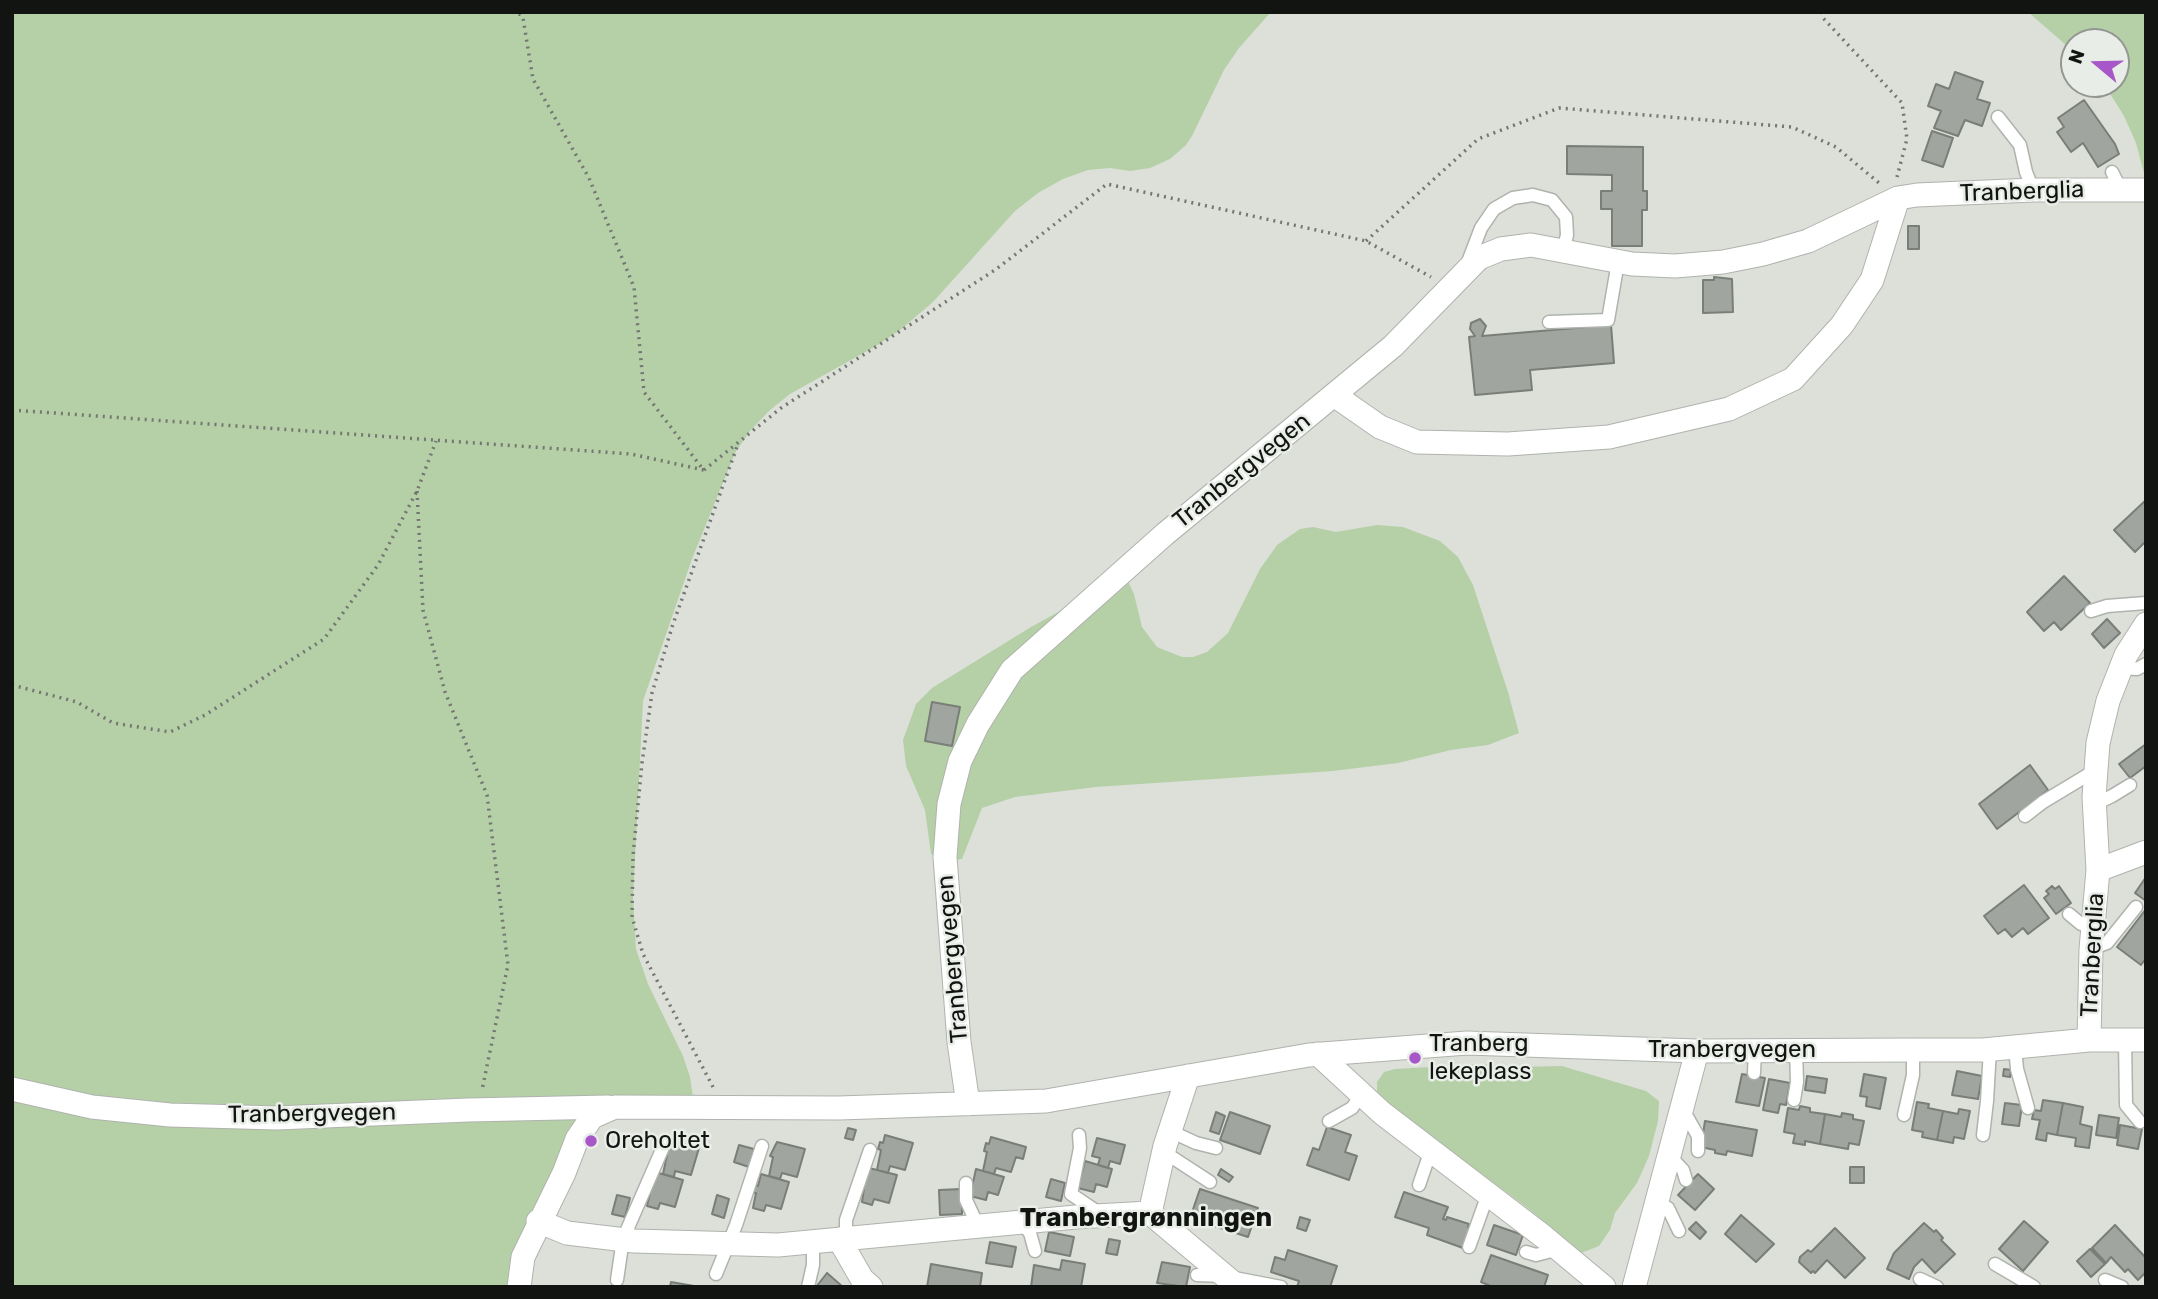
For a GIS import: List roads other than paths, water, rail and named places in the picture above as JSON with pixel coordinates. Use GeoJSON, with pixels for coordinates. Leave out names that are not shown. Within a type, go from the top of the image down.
{"type":"FeatureCollection","features":[{"type":"Feature","properties":{"kind":"street","name":"Tranberglia"},"geometry":{"type":"LineString","coordinates":[[1895,196],[2033,190],[2116,181],[2146,190]]}},
{"type":"Feature","properties":{"kind":"street","name":"Tranbergvegen"},"geometry":{"type":"LineString","coordinates":[[968,1104],[959,1042],[945,857],[949,804],[960,761],[978,724],[1012,670],[1166,534],[1393,346],[1479,258],[1501,250],[1531,245],[1618,262],[1675,266],[1723,262],[1808,241],[1895,196]]}},
{"type":"Feature","properties":{"kind":"street"},"geometry":{"type":"LineString","coordinates":[[1334,395],[1380,427],[1417,442],[1508,444],[1609,437],[1728,409],[1793,379],[1842,325],[1871,280],[1895,196]]}},
{"type":"Feature","properties":{"kind":"street","name":"Tranberglia"},"geometry":{"type":"LineString","coordinates":[[2089,1040],[2092,938],[2098,870],[2095,804],[2098,743],[2108,701],[2126,655],[2146,624]]}},
{"type":"Feature","properties":{"kind":"street","name":"Tranberglia"},"geometry":{"type":"LineString","coordinates":[[2098,870],[2146,852]]}},
{"type":"Feature","properties":{"kind":"street","name":"Tranbergvegen"},"geometry":{"type":"LineString","coordinates":[[12,1089],[92,1107],[170,1115],[276,1118],[615,1107],[839,1108],[1045,1101],[1318,1054],[1467,1043],[1697,1051],[1754,1062],[1797,1050],[1990,1049],[2089,1040],[2136,1040]]}},
{"type":"Feature","properties":{"kind":"street"},"geometry":{"type":"LineString","coordinates":[[1634,1287],[1697,1051]]}},
{"type":"Feature","properties":{"kind":"street"},"geometry":{"type":"LineString","coordinates":[[1318,1054],[1382,1113],[1559,1249],[1604,1287]]}},
{"type":"Feature","properties":{"kind":"street"},"geometry":{"type":"LineString","coordinates":[[1150,1213],[1167,1142],[1188,1076]]}},
{"type":"Feature","properties":{"kind":"street","name":"Tranbergvegen"},"geometry":{"type":"LineString","coordinates":[[538,1222],[564,1173],[578,1139],[592,1117],[615,1107]]}},
{"type":"Feature","properties":{"kind":"street"},"geometry":{"type":"LineString","coordinates":[[519,1287],[523,1257],[538,1222],[567,1233],[624,1239],[778,1245],[1150,1213],[1231,1281]]}},
{"type":"Feature","properties":{"kind":"street"},"geometry":{"type":"LineString","coordinates":[[842,1239],[862,1279],[871,1287]]}},
{"type":"Feature","properties":{"kind":"lane"},"geometry":{"type":"LineString","coordinates":[[1998,117],[2020,145],[2033,190]]}},
{"type":"Feature","properties":{"kind":"lane"},"geometry":{"type":"LineString","coordinates":[[1457,282],[1481,228],[1494,209],[1513,198],[1533,195],[1552,200],[1566,217],[1567,235],[1563,251]]}},
{"type":"Feature","properties":{"kind":"lane"},"geometry":{"type":"LineString","coordinates":[[1549,322],[1608,320],[1618,262]]}},
{"type":"Feature","properties":{"kind":"lane"},"geometry":{"type":"LineString","coordinates":[[2091,611],[2107,606],[2146,603]]}},
{"type":"Feature","properties":{"kind":"lane"},"geometry":{"type":"LineString","coordinates":[[2121,668],[2137,669],[2146,664]]}},
{"type":"Feature","properties":{"kind":"lane"},"geometry":{"type":"LineString","coordinates":[[2025,816],[2096,770]]}},
{"type":"Feature","properties":{"kind":"lane"},"geometry":{"type":"LineString","coordinates":[[2095,804],[2130,785]]}},
{"type":"Feature","properties":{"kind":"lane"},"geometry":{"type":"LineString","coordinates":[[2068,914],[2081,924],[2092,938],[2107,943],[2136,907]]}},
{"type":"Feature","properties":{"kind":"lane"},"geometry":{"type":"LineString","coordinates":[[2136,1040],[2126,1105],[2140,1122]]}},
{"type":"Feature","properties":{"kind":"lane"},"geometry":{"type":"LineString","coordinates":[[2015,1047],[2017,1069],[2028,1108]]}},
{"type":"Feature","properties":{"kind":"lane"},"geometry":{"type":"LineString","coordinates":[[1983,1135],[1990,1049]]}},
{"type":"Feature","properties":{"kind":"lane"},"geometry":{"type":"LineString","coordinates":[[1794,1100],[1797,1050]]}},
{"type":"Feature","properties":{"kind":"lane"},"geometry":{"type":"LineString","coordinates":[[1904,1115],[1913,1075],[1913,1050]]}},
{"type":"Feature","properties":{"kind":"lane"},"geometry":{"type":"LineString","coordinates":[[1329,1121],[1352,1108],[1362,1094]]}},
{"type":"Feature","properties":{"kind":"lane"},"geometry":{"type":"LineString","coordinates":[[1682,1108],[1698,1136],[1698,1151]]}},
{"type":"Feature","properties":{"kind":"lane"},"geometry":{"type":"LineString","coordinates":[[1079,1135],[1080,1147],[1071,1195],[1102,1216]]}},
{"type":"Feature","properties":{"kind":"lane"},"geometry":{"type":"LineString","coordinates":[[1167,1142],[1196,1143],[1216,1148]]}},
{"type":"Feature","properties":{"kind":"lane"},"geometry":{"type":"LineString","coordinates":[[1167,1142],[1210,1182]]}},
{"type":"Feature","properties":{"kind":"lane"},"geometry":{"type":"LineString","coordinates":[[617,1280],[624,1239],[664,1145]]}},
{"type":"Feature","properties":{"kind":"lane"},"geometry":{"type":"LineString","coordinates":[[716,1274],[762,1146]]}},
{"type":"Feature","properties":{"kind":"lane"},"geometry":{"type":"LineString","coordinates":[[842,1239],[870,1150]]}},
{"type":"Feature","properties":{"kind":"lane"},"geometry":{"type":"LineString","coordinates":[[1419,1185],[1431,1150]]}},
{"type":"Feature","properties":{"kind":"lane"},"geometry":{"type":"LineString","coordinates":[[1669,1155],[1683,1170],[1686,1180]]}},
{"type":"Feature","properties":{"kind":"lane"},"geometry":{"type":"LineString","coordinates":[[966,1183],[966,1200],[978,1226]]}},
{"type":"Feature","properties":{"kind":"lane"},"geometry":{"type":"LineString","coordinates":[[1469,1247],[1488,1194]]}},
{"type":"Feature","properties":{"kind":"lane"},"geometry":{"type":"LineString","coordinates":[[1657,1201],[1668,1208],[1679,1231]]}},
{"type":"Feature","properties":{"kind":"lane"},"geometry":{"type":"LineString","coordinates":[[1021,1222],[1030,1233],[1035,1251]]}},
{"type":"Feature","properties":{"kind":"lane"},"geometry":{"type":"LineString","coordinates":[[808,1287],[813,1265],[813,1242]]}},
{"type":"Feature","properties":{"kind":"lane"},"geometry":{"type":"LineString","coordinates":[[1526,1252],[1536,1255],[1559,1249]]}},
{"type":"Feature","properties":{"kind":"lane"},"geometry":{"type":"LineString","coordinates":[[1995,1264],[2034,1287]]}},
{"type":"Feature","properties":{"kind":"lane"},"geometry":{"type":"LineString","coordinates":[[1197,1275],[1281,1287]]}},
{"type":"Feature","properties":{"kind":"lane"},"geometry":{"type":"LineString","coordinates":[[1920,1279],[1937,1287]]}},
{"type":"Feature","properties":{"kind":"lane"},"geometry":{"type":"LineString","coordinates":[[2105,1280],[2122,1287]]}},
{"type":"Feature","properties":{"kind":"place","name":"Tranberg lekeplass"},"geometry":{"type":"Point","coordinates":[1415,1058]}},
{"type":"Feature","properties":{"kind":"place","name":"Oreholtet"},"geometry":{"type":"Point","coordinates":[591,1141]}},
{"type":"Feature","properties":{"kind":"district","name":"Tranbergrønningen"},"geometry":{"type":"Point","coordinates":[1146,1218]}}]}
